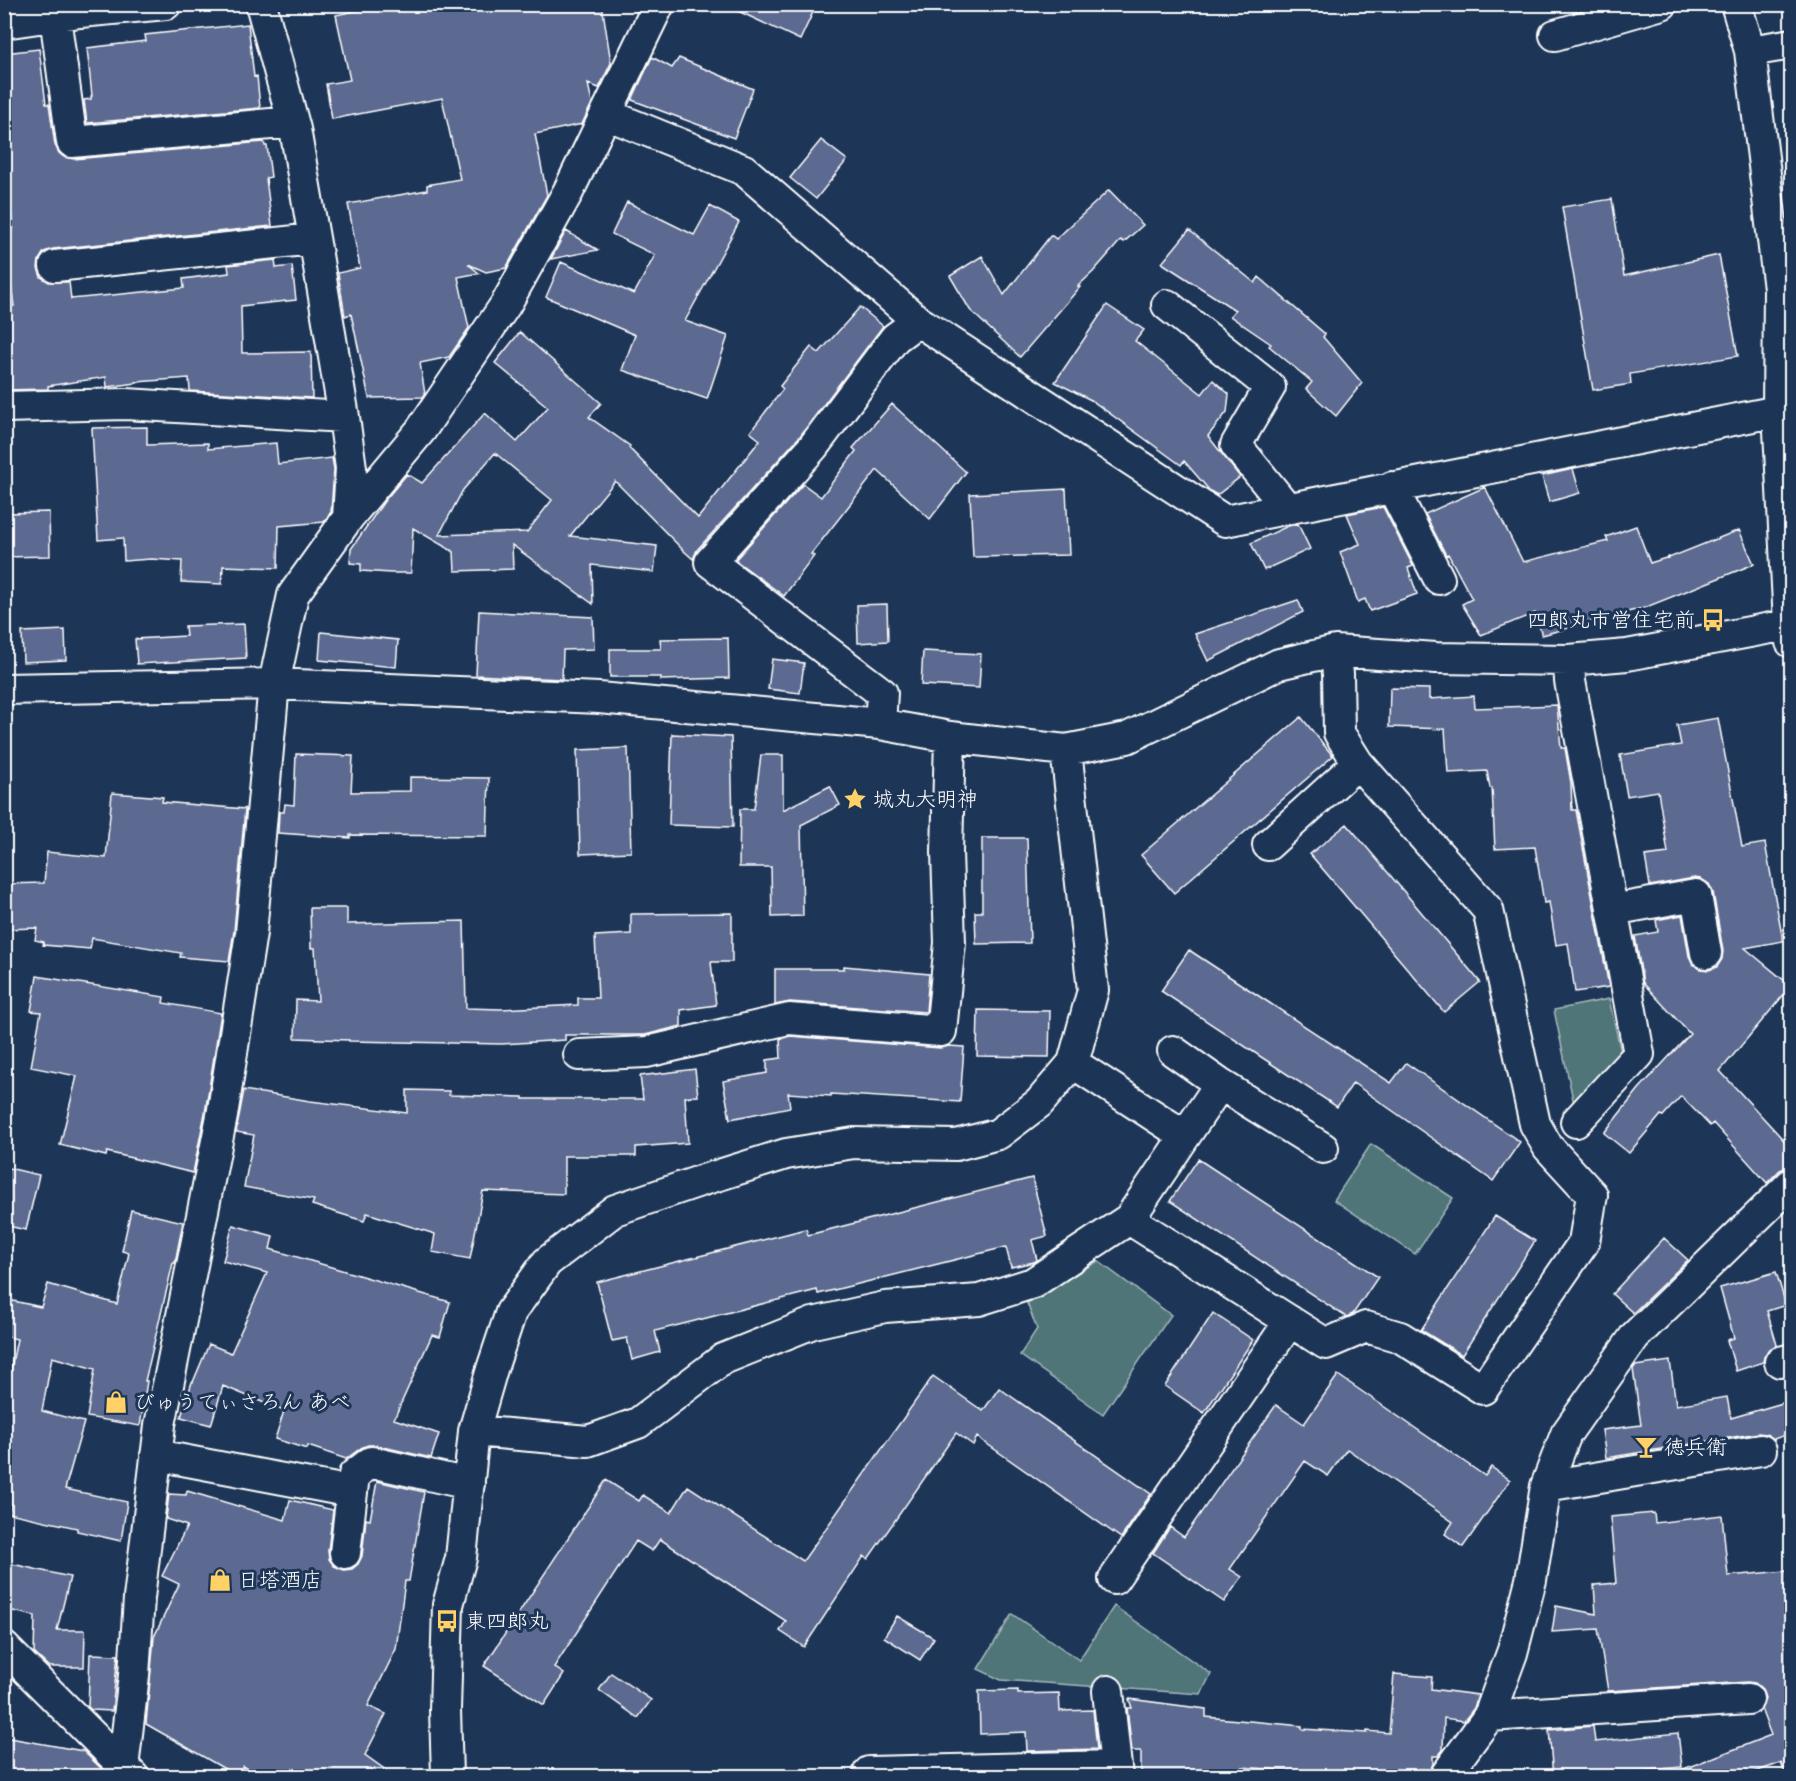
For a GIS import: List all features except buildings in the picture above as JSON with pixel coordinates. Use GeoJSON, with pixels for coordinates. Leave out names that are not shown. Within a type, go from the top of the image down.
{"type":"FeatureCollection","features":[{"type":"Feature","properties":{"kind":"street"},"geometry":{"type":"LineString","coordinates":[[4,22],[166,4]]}},
{"type":"Feature","properties":{"kind":"street"},"geometry":{"type":"LineString","coordinates":[[261,4],[293,122],[314,239],[351,468],[348,518]]}},
{"type":"Feature","properties":{"kind":"street"},"geometry":{"type":"LineString","coordinates":[[126,1773],[139,1598],[160,1425],[222,1116],[251,933],[274,684],[293,595],[348,518],[420,430],[506,304],[568,192],[659,4]]}},
{"type":"Feature","properties":{"kind":"street"},"geometry":{"type":"LineString","coordinates":[[1555,35],[1662,4]]}},
{"type":"Feature","properties":{"kind":"street"},"geometry":{"type":"LineString","coordinates":[[4,689],[274,684],[598,698],[880,724],[950,737],[1066,750],[1127,738],[1279,664],[1335,651],[1436,658],[1569,660],[1627,655],[1791,630],[1778,411],[1785,288],[1750,51],[1736,4]]}},
{"type":"Feature","properties":{"kind":"street"},"geometry":{"type":"LineString","coordinates":[[55,16],[72,142],[293,122]]}},
{"type":"Feature","properties":{"kind":"street"},"geometry":{"type":"LineString","coordinates":[[1750,51],[1791,44]]}},
{"type":"Feature","properties":{"kind":"street"},"geometry":{"type":"LineString","coordinates":[[606,114],[744,170],[918,321],[1225,521],[1778,411]]}},
{"type":"Feature","properties":{"kind":"street"},"geometry":{"type":"LineString","coordinates":[[56,266],[314,239]]}},
{"type":"Feature","properties":{"kind":"street"},"geometry":{"type":"LineString","coordinates":[[1167,305],[1270,387],[1236,445],[1287,508]]}},
{"type":"Feature","properties":{"kind":"street"},"geometry":{"type":"LineString","coordinates":[[880,724],[882,693],[710,562],[813,447],[895,338],[918,321]]}},
{"type":"Feature","properties":{"kind":"street"},"geometry":{"type":"LineString","coordinates":[[4,407],[126,405],[344,417]]}},
{"type":"Feature","properties":{"kind":"street"},"geometry":{"type":"LineString","coordinates":[[1392,487],[1439,579]]}},
{"type":"Feature","properties":{"kind":"street"},"geometry":{"type":"LineString","coordinates":[[1129,1219],[1326,1344],[1366,1327],[1400,1337],[1483,1389],[1584,1242],[1592,1196],[1548,1147],[1535,1124],[1488,910],[1358,763],[1340,733],[1335,651]]}},
{"type":"Feature","properties":{"kind":"street"},"geometry":{"type":"LineString","coordinates":[[1569,660],[1572,692],[1639,1054],[1576,1122]]}},
{"type":"Feature","properties":{"kind":"street"},"geometry":{"type":"LineString","coordinates":[[579,1054],[647,1052],[789,1019],[941,1030],[950,943],[947,852],[950,737]]}},
{"type":"Feature","properties":{"kind":"street"},"geometry":{"type":"LineString","coordinates":[[447,1776],[445,1710],[448,1605],[461,1558],[474,1431],[511,1312],[547,1262],[615,1210],[786,1154],[854,1143],[956,1145],[998,1134],[1039,1103],[1074,1063],[1093,990],[1066,750]]}},
{"type":"Feature","properties":{"kind":"street"},"geometry":{"type":"LineString","coordinates":[[1268,845],[1358,763]]}},
{"type":"Feature","properties":{"kind":"street"},"geometry":{"type":"LineString","coordinates":[[1611,910],[1696,895],[1706,953]]}},
{"type":"Feature","properties":{"kind":"street"},"geometry":{"type":"LineString","coordinates":[[1173,1051],[1220,1084],[1323,1148]]}},
{"type":"Feature","properties":{"kind":"street"},"geometry":{"type":"LineString","coordinates":[[1074,1063],[1185,1136]]}},
{"type":"Feature","properties":{"kind":"street"},"geometry":{"type":"LineString","coordinates":[[474,1431],[588,1441],[638,1423],[723,1359],[813,1323],[885,1307],[980,1300],[1033,1283],[1129,1219],[1220,1084]]}},
{"type":"Feature","properties":{"kind":"street"},"geometry":{"type":"LineString","coordinates":[[1445,1776],[1489,1716],[1512,1653],[1531,1580],[1546,1486],[1566,1434],[1635,1336],[1791,1183]]}},
{"type":"Feature","properties":{"kind":"street"},"geometry":{"type":"LineString","coordinates":[[1114,1579],[1290,1321]]}},
{"type":"Feature","properties":{"kind":"street"},"geometry":{"type":"LineString","coordinates":[[1546,1486],[1761,1450]]}},
{"type":"Feature","properties":{"kind":"street"},"geometry":{"type":"LineString","coordinates":[[156,1455],[352,1492]]}},
{"type":"Feature","properties":{"kind":"street"},"geometry":{"type":"LineString","coordinates":[[345,1552],[354,1475],[371,1462],[469,1484]]}},
{"type":"Feature","properties":{"kind":"street"},"geometry":{"type":"LineString","coordinates":[[4,1647],[126,1773]]}},
{"type":"Feature","properties":{"kind":"street"},"geometry":{"type":"LineString","coordinates":[[869,1776],[869,1772],[1117,1771],[1108,1691]]}},
{"type":"Feature","properties":{"kind":"street"},"geometry":{"type":"LineString","coordinates":[[1489,1716],[1748,1699]]}},
{"type":"Feature","properties":{"kind":"green space"},"geometry":{"type":"Polygon","coordinates":[[[1609,999],[1623,1061],[1575,1109],[1554,1010],[1609,999]]]}},
{"type":"Feature","properties":{"kind":"green space"},"geometry":{"type":"Polygon","coordinates":[[[1371,1144],[1453,1198],[1415,1254],[1334,1200],[1371,1144]]]}},
{"type":"Feature","properties":{"kind":"green space"},"geometry":{"type":"Polygon","coordinates":[[[1098,1261],[1171,1315],[1103,1414],[1020,1355],[1037,1329],[1027,1303],[1098,1261]]]}},
{"type":"Feature","properties":{"kind":"green space"},"geometry":{"type":"Polygon","coordinates":[[[1114,1606],[1211,1674],[1201,1694],[1001,1680],[978,1669],[1012,1614],[1079,1660],[1114,1606]]]}},
{"type":"Feature","properties":{"kind":"place","name":"四郎丸市営住宅前"},"geometry":{"type":"Point","coordinates":[1713,620]}},
{"type":"Feature","properties":{"kind":"place","name":"城丸大明神"},"geometry":{"type":"Point","coordinates":[855,799]}},
{"type":"Feature","properties":{"kind":"place","name":"びゅうてぃさろん あべ"},"geometry":{"type":"Point","coordinates":[116,1402]}},
{"type":"Feature","properties":{"kind":"place","name":"徳兵衛"},"geometry":{"type":"Point","coordinates":[1646,1447]}},
{"type":"Feature","properties":{"kind":"place","name":"日塔酒店"},"geometry":{"type":"Point","coordinates":[220,1580]}},
{"type":"Feature","properties":{"kind":"place","name":"東四郎丸"},"geometry":{"type":"Point","coordinates":[447,1621]}}]}
